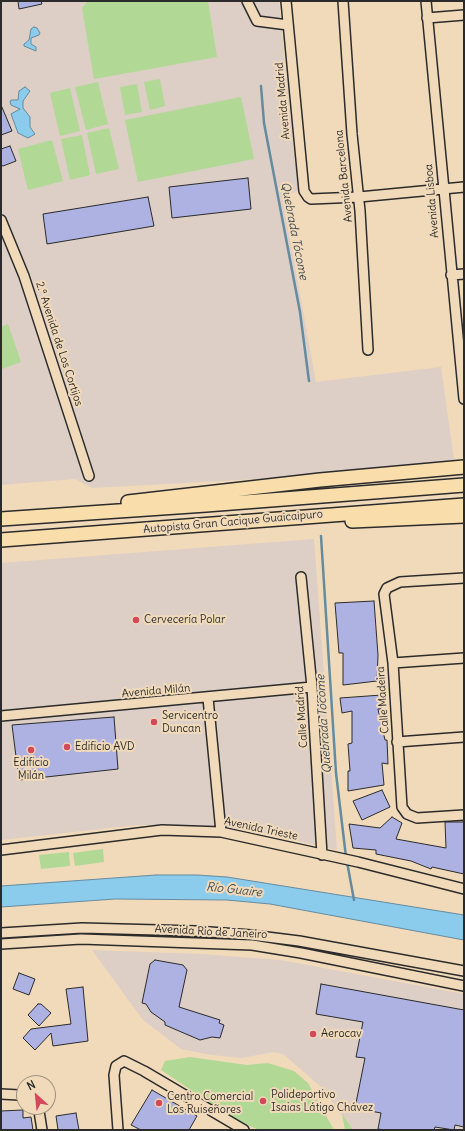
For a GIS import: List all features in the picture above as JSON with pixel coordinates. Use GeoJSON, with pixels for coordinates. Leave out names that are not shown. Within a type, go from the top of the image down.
{"type":"FeatureCollection","features":[{"type":"Feature","properties":{"kind":"highway"},"geometry":{"type":"LineString","coordinates":[[62,515],[132,501],[320,480],[464,467]]}},
{"type":"Feature","properties":{"kind":"highway","name":"Autopista Gran Cacique Guaicaipuro"},"geometry":{"type":"LineString","coordinates":[[1,519],[464,485]]}},
{"type":"Feature","properties":{"kind":"highway","name":"Autopista Gran Cacique Guaicaipuro"},"geometry":{"type":"LineString","coordinates":[[1,540],[159,529],[313,515],[464,505]]}},
{"type":"Feature","properties":{"kind":"highway"},"geometry":{"type":"LineString","coordinates":[[313,515],[333,522],[464,516]]}},
{"type":"Feature","properties":{"kind":"street"},"geometry":{"type":"LineString","coordinates":[[247,1],[257,21],[288,25]]}},
{"type":"Feature","properties":{"kind":"street","name":"Avenida Madrid"},"geometry":{"type":"LineString","coordinates":[[286,1],[304,191],[311,199],[359,197]]}},
{"type":"Feature","properties":{"kind":"street","name":"Avenida Barcelona"},"geometry":{"type":"LineString","coordinates":[[343,1],[352,134],[359,197],[368,350]]}},
{"type":"Feature","properties":{"kind":"street","name":"Avenida Lisboa"},"geometry":{"type":"LineString","coordinates":[[426,1],[451,275],[462,359],[464,399]]}},
{"type":"Feature","properties":{"kind":"street"},"geometry":{"type":"LineString","coordinates":[[427,18],[464,15]]}},
{"type":"Feature","properties":{"kind":"street"},"geometry":{"type":"LineString","coordinates":[[359,197],[464,187]]}},
{"type":"Feature","properties":{"kind":"street","name":"2.ª Avenida de Los Cortijos"},"geometry":{"type":"LineString","coordinates":[[1,220],[24,276],[89,476]]}},
{"type":"Feature","properties":{"kind":"street"},"geometry":{"type":"LineString","coordinates":[[451,275],[464,274]]}},
{"type":"Feature","properties":{"kind":"street","name":"Calle Madrid"},"geometry":{"type":"LineString","coordinates":[[301,577],[312,687],[322,855]]}},
{"type":"Feature","properties":{"kind":"street","name":"Calle Madeira"},"geometry":{"type":"LineString","coordinates":[[464,578],[400,582],[387,588],[384,594],[393,663],[402,807],[407,814],[417,818],[464,815]]}},
{"type":"Feature","properties":{"kind":"street"},"geometry":{"type":"LineString","coordinates":[[393,663],[464,658]]}},
{"type":"Feature","properties":{"kind":"street","name":"Avenida Milán"},"geometry":{"type":"LineString","coordinates":[[1,716],[208,698],[312,687]]}},
{"type":"Feature","properties":{"kind":"street"},"geometry":{"type":"LineString","coordinates":[[208,698],[221,832]]}},
{"type":"Feature","properties":{"kind":"street"},"geometry":{"type":"LineString","coordinates":[[397,742],[464,737]]}},
{"type":"Feature","properties":{"kind":"street","name":"Avenida Trieste"},"geometry":{"type":"LineString","coordinates":[[2,851],[162,830],[221,832],[464,889]]}},
{"type":"Feature","properties":{"kind":"street","name":"Avenida Río de Janeiro"},"geometry":{"type":"LineString","coordinates":[[1,933],[82,928],[196,931],[251,935],[299,941],[464,971]]}},
{"type":"Feature","properties":{"kind":"street","name":"Avenida Río de Janeiro"},"geometry":{"type":"LineString","coordinates":[[1,944],[96,939],[252,945],[300,953],[464,986]]}},
{"type":"Feature","properties":{"kind":"street"},"geometry":{"type":"LineString","coordinates":[[118,1130],[114,1075],[116,1066],[124,1061],[243,1130]]}},
{"type":"Feature","properties":{"kind":"street"},"geometry":{"type":"LineString","coordinates":[[1,1094],[16,1095]]}},
{"type":"Feature","properties":{"kind":"street"},"geometry":{"type":"LineString","coordinates":[[39,1115],[42,1130]]}},
{"type":"Feature","properties":{"kind":"shaded area"},"geometry":{"type":"Polygon","coordinates":[[[1,1],[279,1],[298,191],[282,196],[316,382],[441,367],[454,460],[258,479],[92,488],[75,479],[1,485],[1,1]]]}},
{"type":"Feature","properties":{"kind":"shaded area"},"geometry":{"type":"Polygon","coordinates":[[[314,539],[337,850],[254,831],[202,825],[138,825],[1,840],[1,563],[314,539]]]}},
{"type":"Feature","properties":{"kind":"shaded area","name":"Aerocav"},"geometry":{"type":"Polygon","coordinates":[[[92,950],[201,954],[280,960],[464,994],[464,1130],[353,1130],[320,1086],[283,1054],[273,1052],[242,1058],[211,1055],[181,1049],[143,1020],[92,950]]]}},
{"type":"Feature","properties":{"kind":"green space"},"geometry":{"type":"Polygon","coordinates":[[[88,1],[208,1],[217,57],[94,79],[82,8],[88,1]]]}},
{"type":"Feature","properties":{"kind":"green space"},"geometry":{"type":"Polygon","coordinates":[[[160,79],[165,106],[150,110],[144,82],[160,79]]]}},
{"type":"Feature","properties":{"kind":"green space"},"geometry":{"type":"Polygon","coordinates":[[[98,82],[108,124],[86,130],[75,87],[98,82]]]}},
{"type":"Feature","properties":{"kind":"green space"},"geometry":{"type":"Polygon","coordinates":[[[137,84],[142,112],[125,115],[120,87],[137,84]]]}},
{"type":"Feature","properties":{"kind":"green space"},"geometry":{"type":"Polygon","coordinates":[[[70,88],[80,131],[60,136],[50,93],[70,88]]]}},
{"type":"Feature","properties":{"kind":"green space"},"geometry":{"type":"Polygon","coordinates":[[[241,97],[254,159],[138,182],[125,120],[241,97]]]}},
{"type":"Feature","properties":{"kind":"green space"},"geometry":{"type":"Polygon","coordinates":[[[109,128],[119,169],[96,174],[87,133],[109,128]]]}},
{"type":"Feature","properties":{"kind":"green space"},"geometry":{"type":"Polygon","coordinates":[[[82,135],[90,175],[70,180],[61,139],[82,135]]]}},
{"type":"Feature","properties":{"kind":"green space"},"geometry":{"type":"Polygon","coordinates":[[[52,140],[63,181],[28,190],[18,149],[52,140]]]}},
{"type":"Feature","properties":{"kind":"green space"},"geometry":{"type":"Polygon","coordinates":[[[8,324],[21,362],[2,369],[1,327],[8,324]]]}},
{"type":"Feature","properties":{"kind":"green space"},"geometry":{"type":"Polygon","coordinates":[[[103,849],[104,862],[75,866],[73,853],[103,849]]]}},
{"type":"Feature","properties":{"kind":"green space"},"geometry":{"type":"Polygon","coordinates":[[[69,852],[70,866],[41,869],[39,855],[69,852]]]}},
{"type":"Feature","properties":{"kind":"green space","name":"Polideportivo Isaias Látigo Chávez"},"geometry":{"type":"Polygon","coordinates":[[[190,1057],[247,1065],[268,1063],[294,1071],[308,1083],[334,1130],[259,1130],[234,1119],[161,1070],[165,1061],[190,1057]]]}},
{"type":"Feature","properties":{"kind":"green space"},"geometry":{"type":"Polygon","coordinates":[[[342,1114],[353,1130],[345,1130],[342,1114]]]}},
{"type":"Feature","properties":{"kind":"water"},"geometry":{"type":"Polygon","coordinates":[[[34,27],[37,28],[40,33],[39,35],[31,38],[31,44],[36,47],[36,51],[24,46],[24,44],[29,40],[31,29],[34,27]]]}},
{"type":"Feature","properties":{"kind":"water"},"geometry":{"type":"Polygon","coordinates":[[[25,87],[30,91],[23,101],[23,108],[30,117],[30,127],[35,134],[28,138],[18,133],[11,114],[20,109],[11,105],[10,102],[11,100],[18,100],[19,91],[25,87]]]}},
{"type":"Feature","properties":{"kind":"water","name":"Río Guaire"},"geometry":{"type":"Polygon","coordinates":[[[156,875],[227,877],[464,915],[464,940],[270,904],[227,900],[115,899],[1,907],[1,886],[156,875]]]}},
{"type":"Feature","properties":{"kind":"building"},"geometry":{"type":"Polygon","coordinates":[[[18,1],[41,1],[42,4],[19,9],[18,1]]]}},
{"type":"Feature","properties":{"kind":"building"},"geometry":{"type":"Polygon","coordinates":[[[1,105],[12,131],[1,135],[1,105]]]}},
{"type":"Feature","properties":{"kind":"building"},"geometry":{"type":"Polygon","coordinates":[[[10,146],[16,161],[3,166],[1,165],[1,149],[10,146]]]}},
{"type":"Feature","properties":{"kind":"building"},"geometry":{"type":"Polygon","coordinates":[[[248,178],[251,209],[172,218],[169,187],[248,178]]]}},
{"type":"Feature","properties":{"kind":"building"},"geometry":{"type":"Polygon","coordinates":[[[148,197],[154,226],[47,244],[43,214],[148,197]]]}},
{"type":"Feature","properties":{"kind":"building"},"geometry":{"type":"Polygon","coordinates":[[[374,601],[378,655],[377,681],[343,685],[343,653],[339,653],[335,603],[374,601]]]}},
{"type":"Feature","properties":{"kind":"building"},"geometry":{"type":"Polygon","coordinates":[[[382,695],[381,709],[378,709],[385,740],[387,740],[388,764],[382,763],[384,785],[348,791],[348,771],[350,771],[348,744],[352,743],[352,711],[342,713],[340,698],[382,695]]]}},
{"type":"Feature","properties":{"kind":"building"},"geometry":{"type":"Polygon","coordinates":[[[114,717],[118,769],[19,780],[12,725],[114,717]]]}},
{"type":"Feature","properties":{"kind":"building"},"geometry":{"type":"Polygon","coordinates":[[[382,790],[390,807],[362,820],[353,801],[382,790]]]}},
{"type":"Feature","properties":{"kind":"building"},"geometry":{"type":"Polygon","coordinates":[[[392,817],[402,823],[396,839],[446,848],[445,822],[464,822],[464,874],[432,867],[431,869],[411,861],[376,854],[376,850],[353,848],[349,824],[380,828],[392,817]]]}},
{"type":"Feature","properties":{"kind":"building"},"geometry":{"type":"Polygon","coordinates":[[[155,960],[183,965],[187,970],[179,1007],[220,1020],[219,1023],[224,1025],[220,1038],[212,1037],[200,1040],[165,1025],[165,1022],[151,1012],[146,1004],[142,1003],[150,964],[155,960]]]}},
{"type":"Feature","properties":{"kind":"building"},"geometry":{"type":"Polygon","coordinates":[[[19,973],[35,979],[29,995],[13,989],[19,973]]]}},
{"type":"Feature","properties":{"kind":"building"},"geometry":{"type":"Polygon","coordinates":[[[321,984],[464,1010],[464,1127],[455,1125],[454,1130],[435,1127],[434,1130],[378,1129],[381,1113],[355,1108],[365,1058],[356,1057],[363,1022],[316,1014],[321,984]]]}},
{"type":"Feature","properties":{"kind":"building"},"geometry":{"type":"Polygon","coordinates":[[[83,987],[88,1041],[53,1046],[51,1033],[35,1050],[23,1038],[31,1029],[71,1024],[66,989],[83,987]]]}},
{"type":"Feature","properties":{"kind":"building"},"geometry":{"type":"Polygon","coordinates":[[[38,1004],[41,1004],[51,1013],[39,1026],[28,1015],[38,1004]]]}},
{"type":"Feature","properties":{"kind":"building","name":"Centro Comercial Los Ruiseñores"},"geometry":{"type":"Polygon","coordinates":[[[152,1090],[197,1116],[189,1130],[141,1130],[131,1125],[152,1090]]]}},
{"type":"Feature","properties":{"kind":"building"},"geometry":{"type":"Polygon","coordinates":[[[16,1110],[16,1115],[23,1115],[23,1118],[31,1117],[33,1130],[1,1130],[1,1111],[16,1110]]]}},
{"type":"Feature","properties":{"kind":"building"},"geometry":{"type":"Polygon","coordinates":[[[76,1113],[79,1130],[58,1130],[56,1116],[76,1113]]]}},
{"type":"Feature","properties":{"kind":"waterway","name":"Quebrada Tócome"},"geometry":{"type":"LineString","coordinates":[[261,86],[264,123],[300,312],[309,381]]}},
{"type":"Feature","properties":{"kind":"waterway","name":"Quebrada Tócome"},"geometry":{"type":"LineString","coordinates":[[321,536],[336,773],[346,857]]}},
{"type":"Feature","properties":{"kind":"waterway","name":"Quebrada Tócome"},"geometry":{"type":"LineString","coordinates":[[347,862],[354,900]]}},
{"type":"Feature","properties":{"kind":"place","name":"Cervecería Polar"},"geometry":{"type":"Point","coordinates":[136,620]}},
{"type":"Feature","properties":{"kind":"place","name":"Servicentro Duncan"},"geometry":{"type":"Point","coordinates":[154,722]}},
{"type":"Feature","properties":{"kind":"place","name":"Edificio AVD"},"geometry":{"type":"Point","coordinates":[67,747]}},
{"type":"Feature","properties":{"kind":"place","name":"Edificio Milán"},"geometry":{"type":"Point","coordinates":[31,750]}},
{"type":"Feature","properties":{"kind":"place","name":"Aerocav"},"geometry":{"type":"Point","coordinates":[313,1034]}},
{"type":"Feature","properties":{"kind":"place","name":"Polideportivo Isaias Látigo Chávez"},"geometry":{"type":"Point","coordinates":[263,1101]}},
{"type":"Feature","properties":{"kind":"place","name":"Centro Comercial Los Ruiseñores"},"geometry":{"type":"Point","coordinates":[159,1103]}}]}
